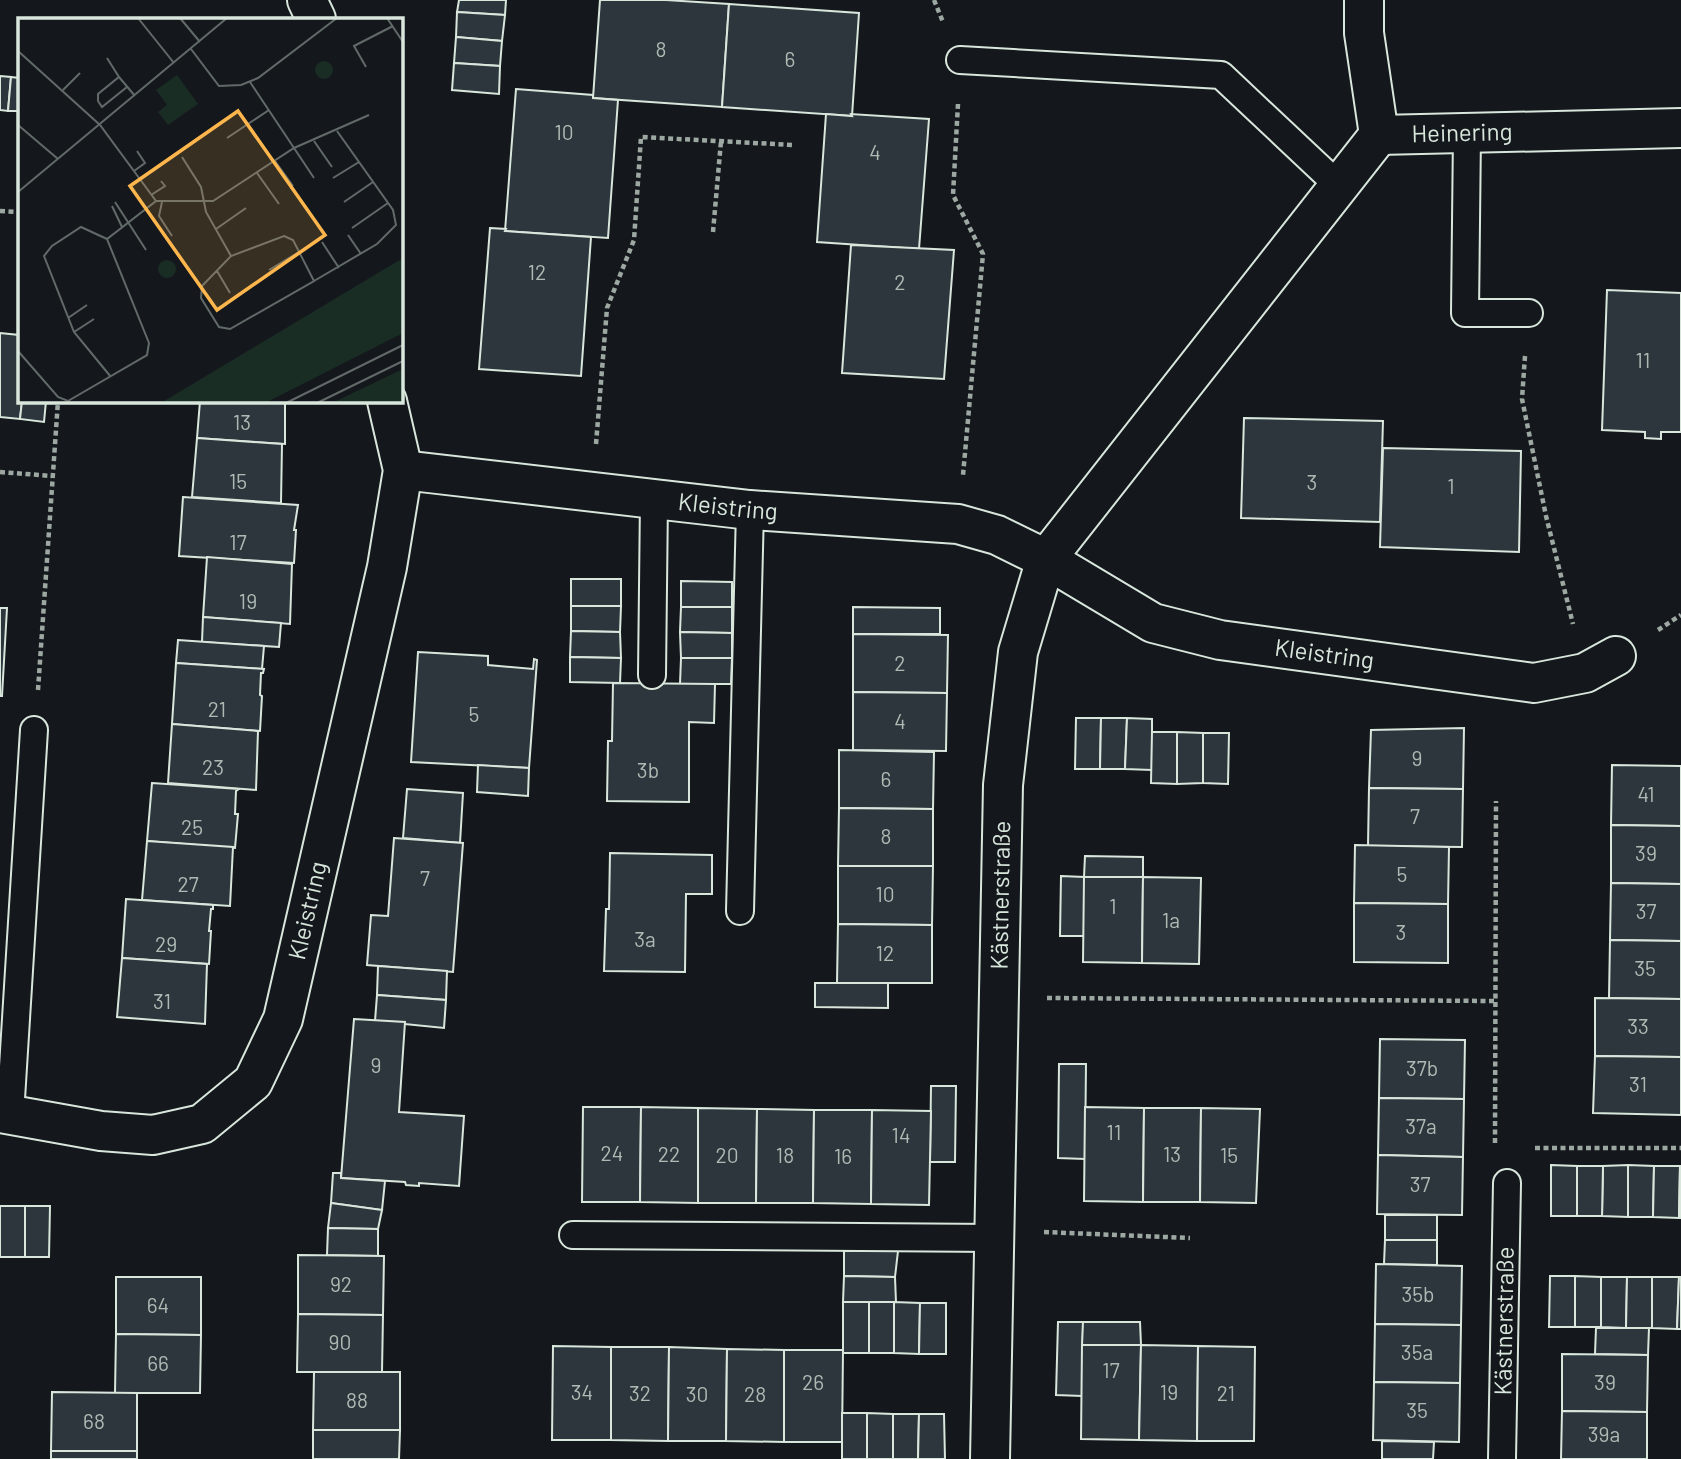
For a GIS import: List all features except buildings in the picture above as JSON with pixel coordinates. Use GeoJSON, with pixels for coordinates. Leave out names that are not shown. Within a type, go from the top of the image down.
{"type":"FeatureCollection","features":[{"type":"Feature","properties":{"kind":"street"},"geometry":{"type":"LineString","coordinates":[[307,0],[316,18]]}},
{"type":"Feature","properties":{"kind":"street","name":"Heinering"},"geometry":{"type":"LineString","coordinates":[[1364,0],[1364,33],[1379,135],[1681,128]]}},
{"type":"Feature","properties":{"kind":"street"},"geometry":{"type":"LineString","coordinates":[[1046,559],[1379,135]]}},
{"type":"Feature","properties":{"kind":"street","name":"Kleistring"},"geometry":{"type":"LineString","coordinates":[[5,1114],[101,1131],[153,1135],[202,1125],[253,1082],[283,1019],[387,567],[403,470],[387,402]]}},
{"type":"Feature","properties":{"kind":"street","name":"Kleistring"},"geometry":{"type":"LineString","coordinates":[[403,470],[750,510],[958,524],[997,534],[1046,559],[1153,623],[1220,640],[1534,683],[1601,664]]}},
{"type":"Feature","properties":{"kind":"street","name":"Kästnerstraße"},"geometry":{"type":"LineString","coordinates":[[990,1459],[1003,785],[1018,652],[1046,559]]}},
{"type":"Feature","properties":{"kind":"lane"},"geometry":{"type":"LineString","coordinates":[[960,60],[1222,75],[1339,186]]}},
{"type":"Feature","properties":{"kind":"lane"},"geometry":{"type":"LineString","coordinates":[[1466,134],[1465,313],[1529,313]]}},
{"type":"Feature","properties":{"kind":"lane"},"geometry":{"type":"LineString","coordinates":[[652,675],[654,499]]}},
{"type":"Feature","properties":{"kind":"lane"},"geometry":{"type":"LineString","coordinates":[[740,911],[750,510]]}},
{"type":"Feature","properties":{"kind":"lane"},"geometry":{"type":"LineString","coordinates":[[5,1114],[34,730]]}},
{"type":"Feature","properties":{"kind":"lane","name":"Kästnerstraße"},"geometry":{"type":"LineString","coordinates":[[1502,1459],[1507,1183]]}},
{"type":"Feature","properties":{"kind":"lane"},"geometry":{"type":"LineString","coordinates":[[573,1235],[995,1234]]}},
{"type":"Feature","properties":{"kind":"path"},"geometry":{"type":"LineString","coordinates":[[933,0],[960,60],[953,195],[984,254],[958,524]]}},
{"type":"Feature","properties":{"kind":"path"},"geometry":{"type":"LineString","coordinates":[[592,492],[607,308],[634,240],[641,138],[793,145]]}},
{"type":"Feature","properties":{"kind":"path"},"geometry":{"type":"LineString","coordinates":[[713,232],[722,141]]}},
{"type":"Feature","properties":{"kind":"path"},"geometry":{"type":"LineString","coordinates":[[0,211],[18,212]]}},
{"type":"Feature","properties":{"kind":"path"},"geometry":{"type":"LineString","coordinates":[[1529,313],[1522,399],[1546,516],[1601,664]]}},
{"type":"Feature","properties":{"kind":"path"},"geometry":{"type":"LineString","coordinates":[[34,730],[58,402]]}},
{"type":"Feature","properties":{"kind":"path"},"geometry":{"type":"LineString","coordinates":[[0,472],[52,476]]}},
{"type":"Feature","properties":{"kind":"path"},"geometry":{"type":"LineString","coordinates":[[1496,801],[1494,1148],[1507,1183]]}},
{"type":"Feature","properties":{"kind":"path"},"geometry":{"type":"LineString","coordinates":[[999,998],[1494,1001]]}},
{"type":"Feature","properties":{"kind":"path"},"geometry":{"type":"LineString","coordinates":[[1535,1148],[1681,1148]]}},
{"type":"Feature","properties":{"kind":"path"},"geometry":{"type":"LineString","coordinates":[[995,1234],[1191,1238]]}}]}
